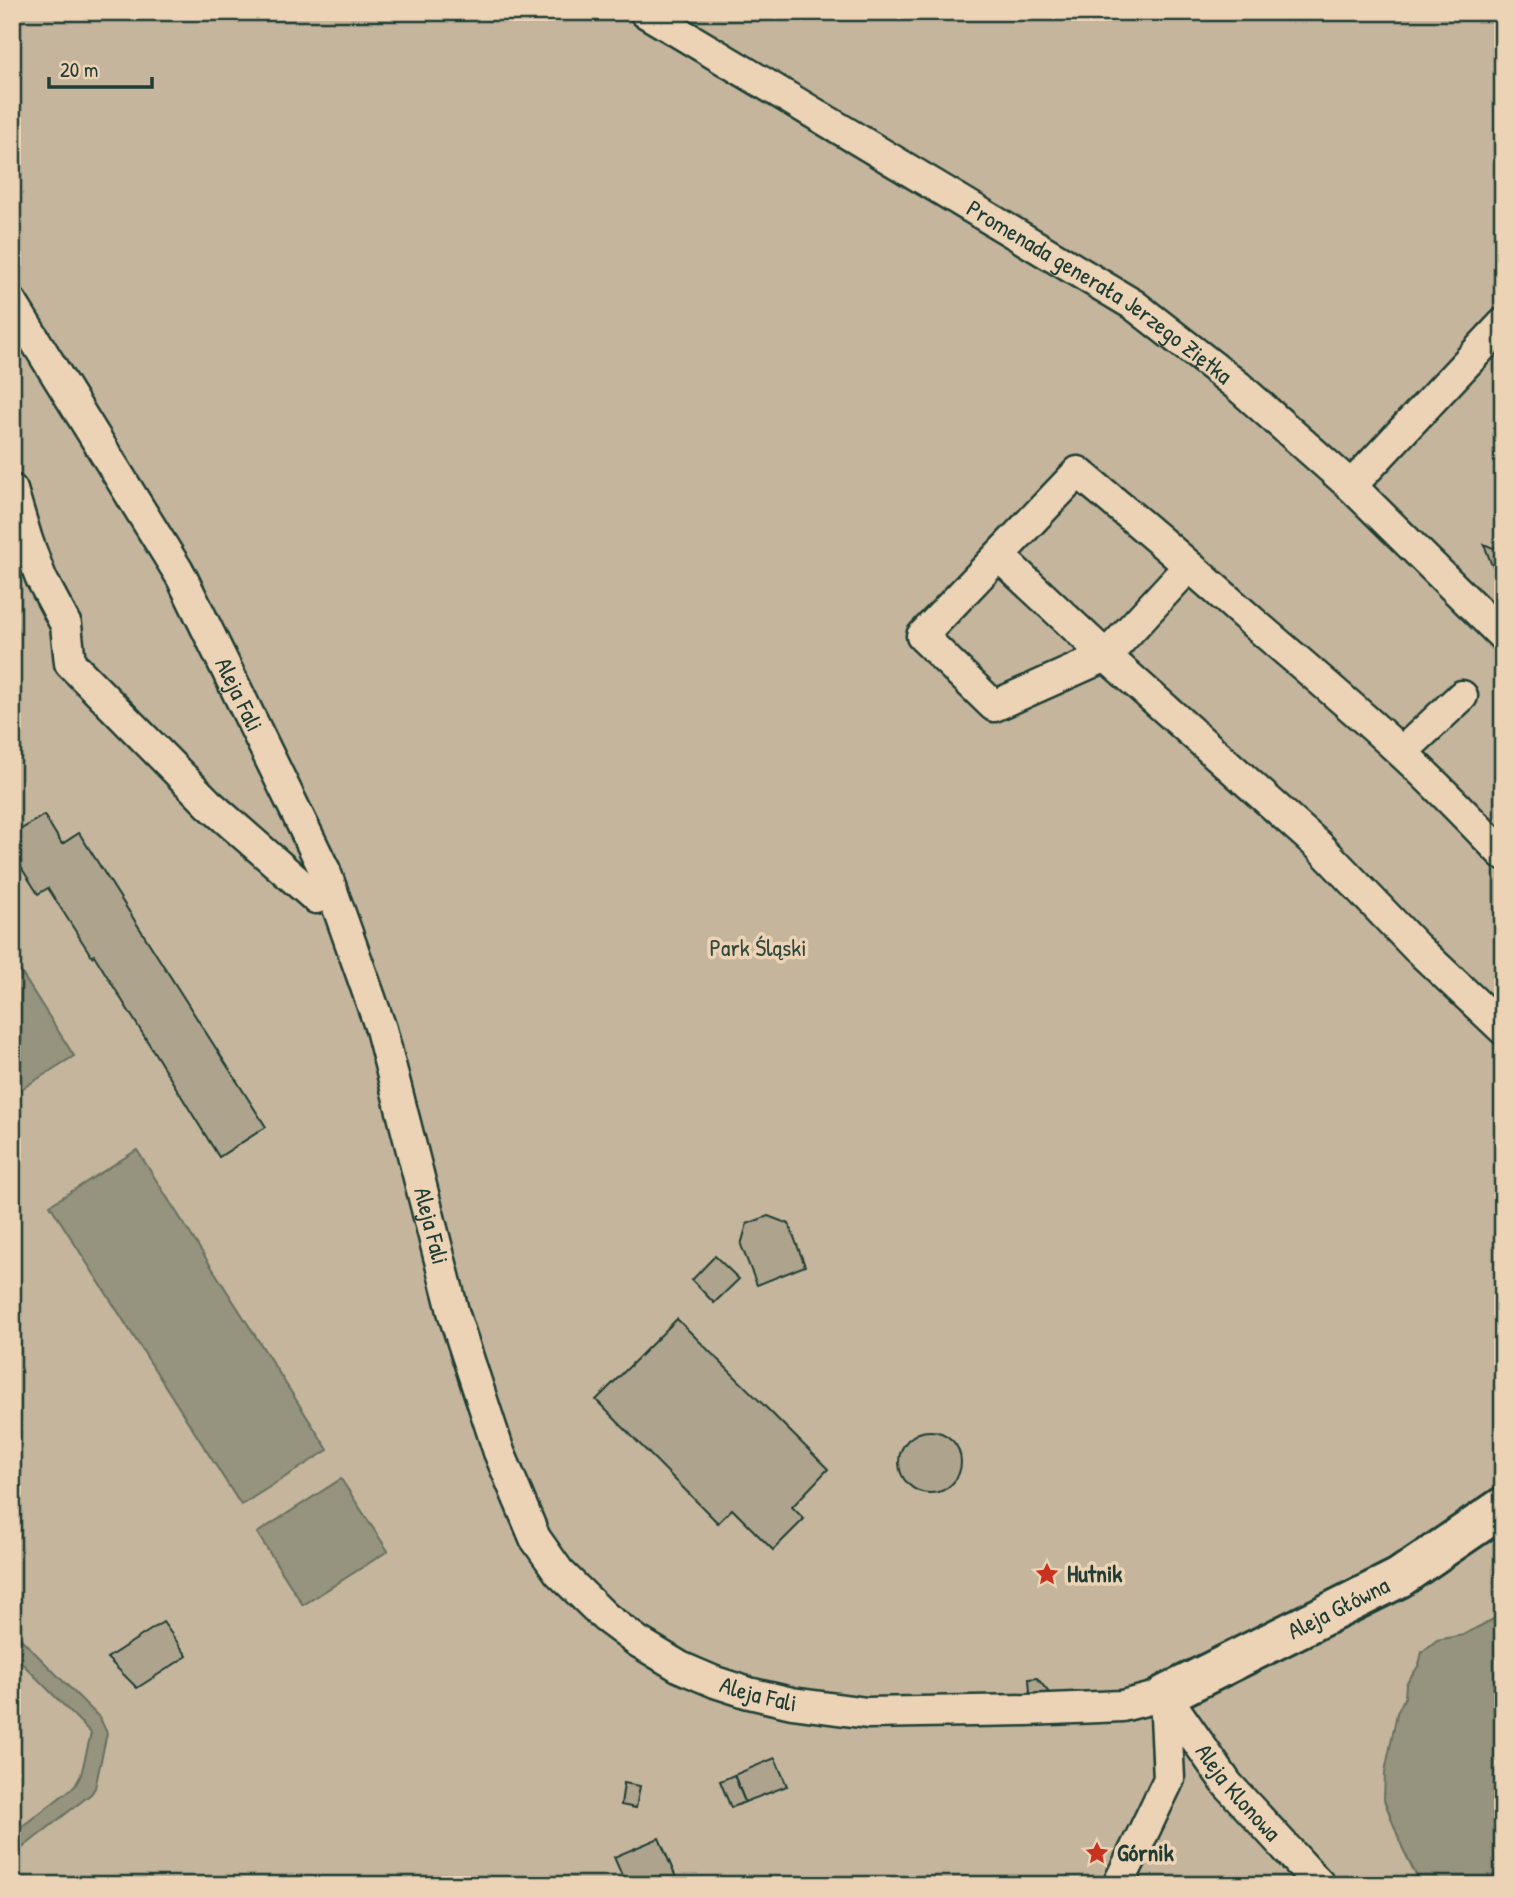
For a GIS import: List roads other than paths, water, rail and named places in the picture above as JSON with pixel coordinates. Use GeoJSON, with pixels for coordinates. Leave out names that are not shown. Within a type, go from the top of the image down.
{"type":"FeatureCollection","features":[{"type":"Feature","properties":{"kind":"street","name":"Promenada generała Jerzego Ziętka"},"geometry":{"type":"LineString","coordinates":[[645,12],[1134,305],[1238,386],[1351,486],[1503,636]]}},
{"type":"Feature","properties":{"kind":"street","name":"Aleja Fali"},"geometry":{"type":"LineString","coordinates":[[12,303],[181,576],[325,871],[381,1029],[454,1315],[499,1452],[535,1538],[559,1572],[578,1593],[637,1641],[680,1667],[749,1693],[792,1703],[867,1713],[1039,1710],[1122,1706],[1165,1695]]}},
{"type":"Feature","properties":{"kind":"street"},"geometry":{"type":"LineString","coordinates":[[1351,486],[1503,324]]}},
{"type":"Feature","properties":{"kind":"street"},"geometry":{"type":"LineString","coordinates":[[1189,565],[1106,656],[994,706],[922,636],[1078,472],[1189,565],[1402,752],[1503,854]]}},
{"type":"Feature","properties":{"kind":"street"},"geometry":{"type":"LineString","coordinates":[[12,491],[41,578],[66,625],[70,663],[209,804],[316,898],[325,871]]}},
{"type":"Feature","properties":{"kind":"street"},"geometry":{"type":"LineString","coordinates":[[999,556],[1106,656],[1319,846],[1415,946],[1503,1029]]}},
{"type":"Feature","properties":{"kind":"street"},"geometry":{"type":"LineString","coordinates":[[1402,752],[1462,696]]}},
{"type":"Feature","properties":{"kind":"street","name":"Aleja Główna"},"geometry":{"type":"LineString","coordinates":[[1165,1695],[1399,1578],[1503,1507]]}},
{"type":"Feature","properties":{"kind":"street"},"geometry":{"type":"LineString","coordinates":[[1118,1885],[1169,1779],[1165,1695]]}},
{"type":"Feature","properties":{"kind":"street","name":"Aleja Klonowa"},"geometry":{"type":"LineString","coordinates":[[1165,1695],[1228,1785],[1320,1885]]}},
{"type":"Feature","properties":{"kind":"place","name":"Hutnik"},"geometry":{"type":"Point","coordinates":[1047,1574]}},
{"type":"Feature","properties":{"kind":"place","name":"Górnik"},"geometry":{"type":"Point","coordinates":[1097,1853]}},
{"type":"Feature","properties":{"kind":"park label","name":"Park Śląski"},"geometry":{"type":"Point","coordinates":[758,948]}}]}
